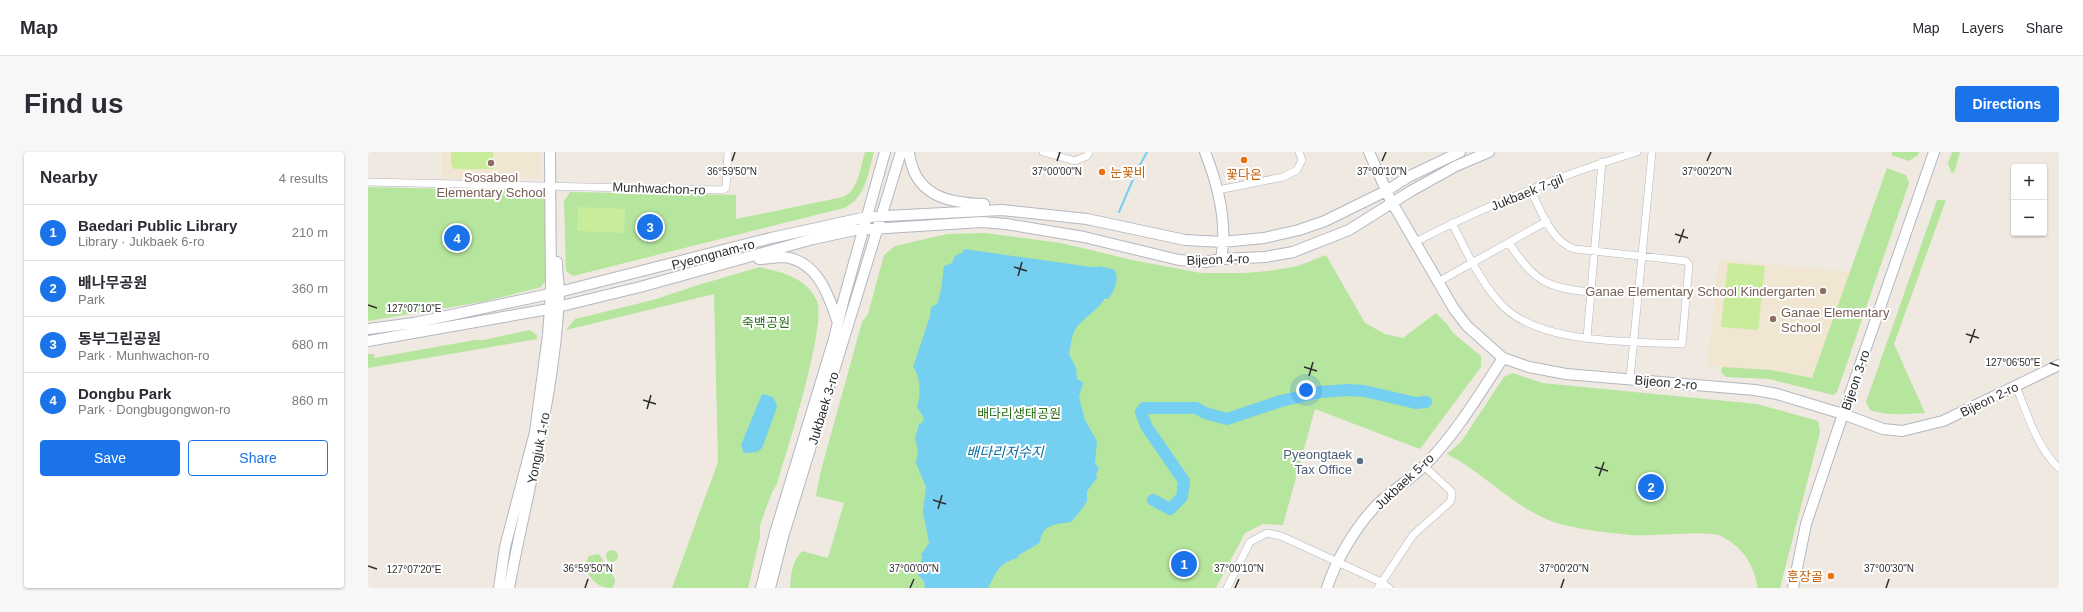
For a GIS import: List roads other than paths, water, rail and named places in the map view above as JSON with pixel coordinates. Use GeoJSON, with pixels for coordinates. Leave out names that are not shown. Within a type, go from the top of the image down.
{"type":"FeatureCollection","features":[{"type":"Feature","properties":{"kind":"main road"},"geometry":{"type":"LineString","coordinates":[[499,588],[505,547],[535,432],[548,335],[554,308],[555,293],[550,152]]}},
{"type":"Feature","properties":{"kind":"main road"},"geometry":{"type":"LineString","coordinates":[[552,185],[555,152]]}},
{"type":"Feature","properties":{"kind":"main road"},"geometry":{"type":"LineString","coordinates":[[863,230],[886,152]]}},
{"type":"Feature","properties":{"kind":"main road"},"geometry":{"type":"LineString","coordinates":[[878,229],[900,152]]}},
{"type":"Feature","properties":{"kind":"main road"},"geometry":{"type":"LineString","coordinates":[[909,152],[913,169],[918,178],[928,190],[938,196],[959,203],[1006,204],[1022,211]]}},
{"type":"Feature","properties":{"kind":"main road"},"geometry":{"type":"LineString","coordinates":[[1205,152],[1218,190],[1222,242],[1221,259]]}},
{"type":"Feature","properties":{"kind":"main road","name":"Bijeon 2-ro"},"geometry":{"type":"LineString","coordinates":[[1368,152],[1392,203],[1454,309],[1467,326],[1503,358],[1548,371],[1755,390],[1777,394],[1843,414],[1883,429],[1902,431],[1943,421],[2059,365]]}},
{"type":"Feature","properties":{"kind":"main road","name":"Bijeon 4-ro"},"geometry":{"type":"LineString","coordinates":[[867,217],[964,211],[1022,211],[1060,215],[1130,227],[1185,240],[1240,242],[1299,230],[1325,221],[1386,191],[1410,176],[1460,152]]}},
{"type":"Feature","properties":{"kind":"main road","name":"Bijeon 4-ro"},"geometry":{"type":"LineString","coordinates":[[878,229],[982,222],[1006,224],[1084,237],[1172,259],[1205,262],[1221,259],[1246,259],[1293,252],[1349,230],[1456,166],[1489,152]]}},
{"type":"Feature","properties":{"kind":"main road","name":"Bijeon 3-ro"},"geometry":{"type":"LineString","coordinates":[[1793,588],[1806,524],[1934,152]]}},
{"type":"Feature","properties":{"kind":"main road","name":"Pyeongnam-ro"},"geometry":{"type":"LineString","coordinates":[[368,329],[414,323],[555,293],[771,238],[867,217]]}},
{"type":"Feature","properties":{"kind":"main road","name":"Pyeongnam-ro"},"geometry":{"type":"LineString","coordinates":[[368,341],[554,308],[640,287],[813,239],[863,230],[878,229]]}},
{"type":"Feature","properties":{"kind":"main road","name":"Jukbaek 3-ro"},"geometry":{"type":"LineString","coordinates":[[770,588],[783,537],[878,229]]}},
{"type":"Feature","properties":{"kind":"main road","name":"Jukbaek 3-ro"},"geometry":{"type":"LineString","coordinates":[[761,588],[775,533],[838,323],[863,230]]}},
{"type":"Feature","properties":{"kind":"main road"},"geometry":{"type":"LineString","coordinates":[[741,260],[784,257],[796,260],[808,267],[826,289],[838,323]]}},
{"type":"Feature","properties":{"kind":"main road","name":"Yongjuk 1-ro"},"geometry":{"type":"LineString","coordinates":[[509,588],[522,518],[542,432],[557,327],[554,308]]}},
{"type":"Feature","properties":{"kind":"main road","name":"Jukbaek 5-ro"},"geometry":{"type":"LineString","coordinates":[[1327,588],[1332,572],[1338,561],[1373,509],[1424,466],[1455,429],[1503,358]]}},
{"type":"Feature","properties":{"kind":"street","name":"Munhwachon-ro"},"geometry":{"type":"LineString","coordinates":[[552,185],[722,190],[726,188],[728,182],[728,152]]}},
{"type":"Feature","properties":{"kind":"street"},"geometry":{"type":"LineString","coordinates":[[1043,152],[1075,161],[1087,156],[1089,152]]}},
{"type":"Feature","properties":{"kind":"street"},"geometry":{"type":"LineString","coordinates":[[1218,190],[1283,177],[1297,170],[1302,160],[1299,152]]}},
{"type":"Feature","properties":{"kind":"street","name":"Jukbaek 7-gil"},"geometry":{"type":"LineString","coordinates":[[1415,242],[1451,223],[1530,189],[1602,162],[1637,152]]}},
{"type":"Feature","properties":{"kind":"street"},"geometry":{"type":"LineString","coordinates":[[1630,379],[1652,152]]}},
{"type":"Feature","properties":{"kind":"street"},"geometry":{"type":"LineString","coordinates":[[1587,338],[1602,162]]}},
{"type":"Feature","properties":{"kind":"street"},"geometry":{"type":"LineString","coordinates":[[368,182],[552,185]]}},
{"type":"Feature","properties":{"kind":"street"},"geometry":{"type":"LineString","coordinates":[[1451,223],[1473,264],[1501,304],[1520,320],[1542,330],[1587,338],[1682,344],[1689,265],[1686,261],[1575,249],[1565,246],[1559,241],[1530,189]]}},
{"type":"Feature","properties":{"kind":"street"},"geometry":{"type":"LineString","coordinates":[[1438,282],[1473,264],[1547,221]]}},
{"type":"Feature","properties":{"kind":"street"},"geometry":{"type":"LineString","coordinates":[[1509,243],[1528,270],[1543,282],[1558,288],[1591,292]]}},
{"type":"Feature","properties":{"kind":"street"},"geometry":{"type":"LineString","coordinates":[[2016,386],[2043,447],[2051,462],[2059,468]]}},
{"type":"Feature","properties":{"kind":"street"},"geometry":{"type":"LineString","coordinates":[[1380,585],[1413,535],[1450,502],[1452,496],[1451,491],[1424,466]]}},
{"type":"Feature","properties":{"kind":"street"},"geometry":{"type":"LineString","coordinates":[[1227,588],[1250,542],[1267,534],[1281,536],[1338,561],[1380,585],[1389,588]]}},
{"type":"Feature","properties":{"kind":"water","name":"배다리저수지"},"geometry":{"type":"Polygon","coordinates":[[[964,249],[1091,267],[1100,266],[1115,270],[1117,278],[1113,292],[1108,299],[1104,299],[1101,304],[1076,328],[1072,337],[1069,354],[1076,368],[1077,379],[1084,383],[1079,397],[1085,420],[1097,441],[1095,464],[1099,468],[1096,475],[1097,478],[1087,491],[1087,501],[1071,522],[1050,526],[1041,536],[1039,543],[1017,558],[1006,563],[999,569],[988,588],[925,588],[924,581],[918,575],[922,557],[921,555],[929,543],[923,512],[926,487],[916,463],[918,450],[915,439],[919,424],[922,423],[924,418],[917,407],[920,386],[918,376],[913,367],[930,316],[931,307],[937,304],[939,299],[944,266],[952,263],[955,256],[963,252],[964,249]]]}},
{"type":"Feature","properties":{"kind":"water"},"geometry":{"type":"Polygon","coordinates":[[[762,394],[773,397],[777,405],[776,410],[762,448],[757,452],[744,453],[741,445],[762,394]]]}},
{"type":"Feature","properties":{"kind":"waterway"},"geometry":{"type":"LineString","coordinates":[[1119,212],[1137,170],[1147,152]]}},
{"type":"Feature","properties":{"kind":"waterway"},"geometry":{"type":"LineString","coordinates":[[1153,500],[1170,509],[1182,497],[1184,481],[1146,426],[1141,412],[1144,408],[1196,408],[1205,413],[1227,419],[1281,401],[1320,392],[1347,390],[1364,391],[1416,403],[1426,402]]}},
{"type":"Feature","properties":{"kind":"place","name":"꽃다온"},"geometry":{"type":"Point","coordinates":[1244,160]}},
{"type":"Feature","properties":{"kind":"place","name":"Sosabeol Elementary School"},"geometry":{"type":"Point","coordinates":[491,163]}},
{"type":"Feature","properties":{"kind":"place","name":"눈꽃비"},"geometry":{"type":"Point","coordinates":[1102,172]}},
{"type":"Feature","properties":{"kind":"place","name":"동부그린공원"},"geometry":{"type":"Point","coordinates":[650,227]}},
{"type":"Feature","properties":{"kind":"place","name":"Dongbu Park"},"geometry":{"type":"Point","coordinates":[457,238]}},
{"type":"Feature","properties":{"kind":"place","name":"Ganae Elementary School Kindergarten"},"geometry":{"type":"Point","coordinates":[1823,291]}},
{"type":"Feature","properties":{"kind":"place","name":"Ganae Elementary School"},"geometry":{"type":"Point","coordinates":[1773,319]}},
{"type":"Feature","properties":{"kind":"place","name":"Pyeongtaek Tax Office"},"geometry":{"type":"Point","coordinates":[1360,461]}},
{"type":"Feature","properties":{"kind":"place","name":"배나무공원"},"geometry":{"type":"Point","coordinates":[1651,487]}},
{"type":"Feature","properties":{"kind":"place","name":"Baedari Public Library"},"geometry":{"type":"Point","coordinates":[1184,564]}},
{"type":"Feature","properties":{"kind":"place","name":"훈장골"},"geometry":{"type":"Point","coordinates":[1831,576]}},
{"type":"Feature","properties":{"kind":"park label","name":"죽백공원"},"geometry":{"type":"Point","coordinates":[766,322]}},
{"type":"Feature","properties":{"kind":"park label","name":"배다리생태공원"},"geometry":{"type":"Point","coordinates":[1019,413]}}]}
